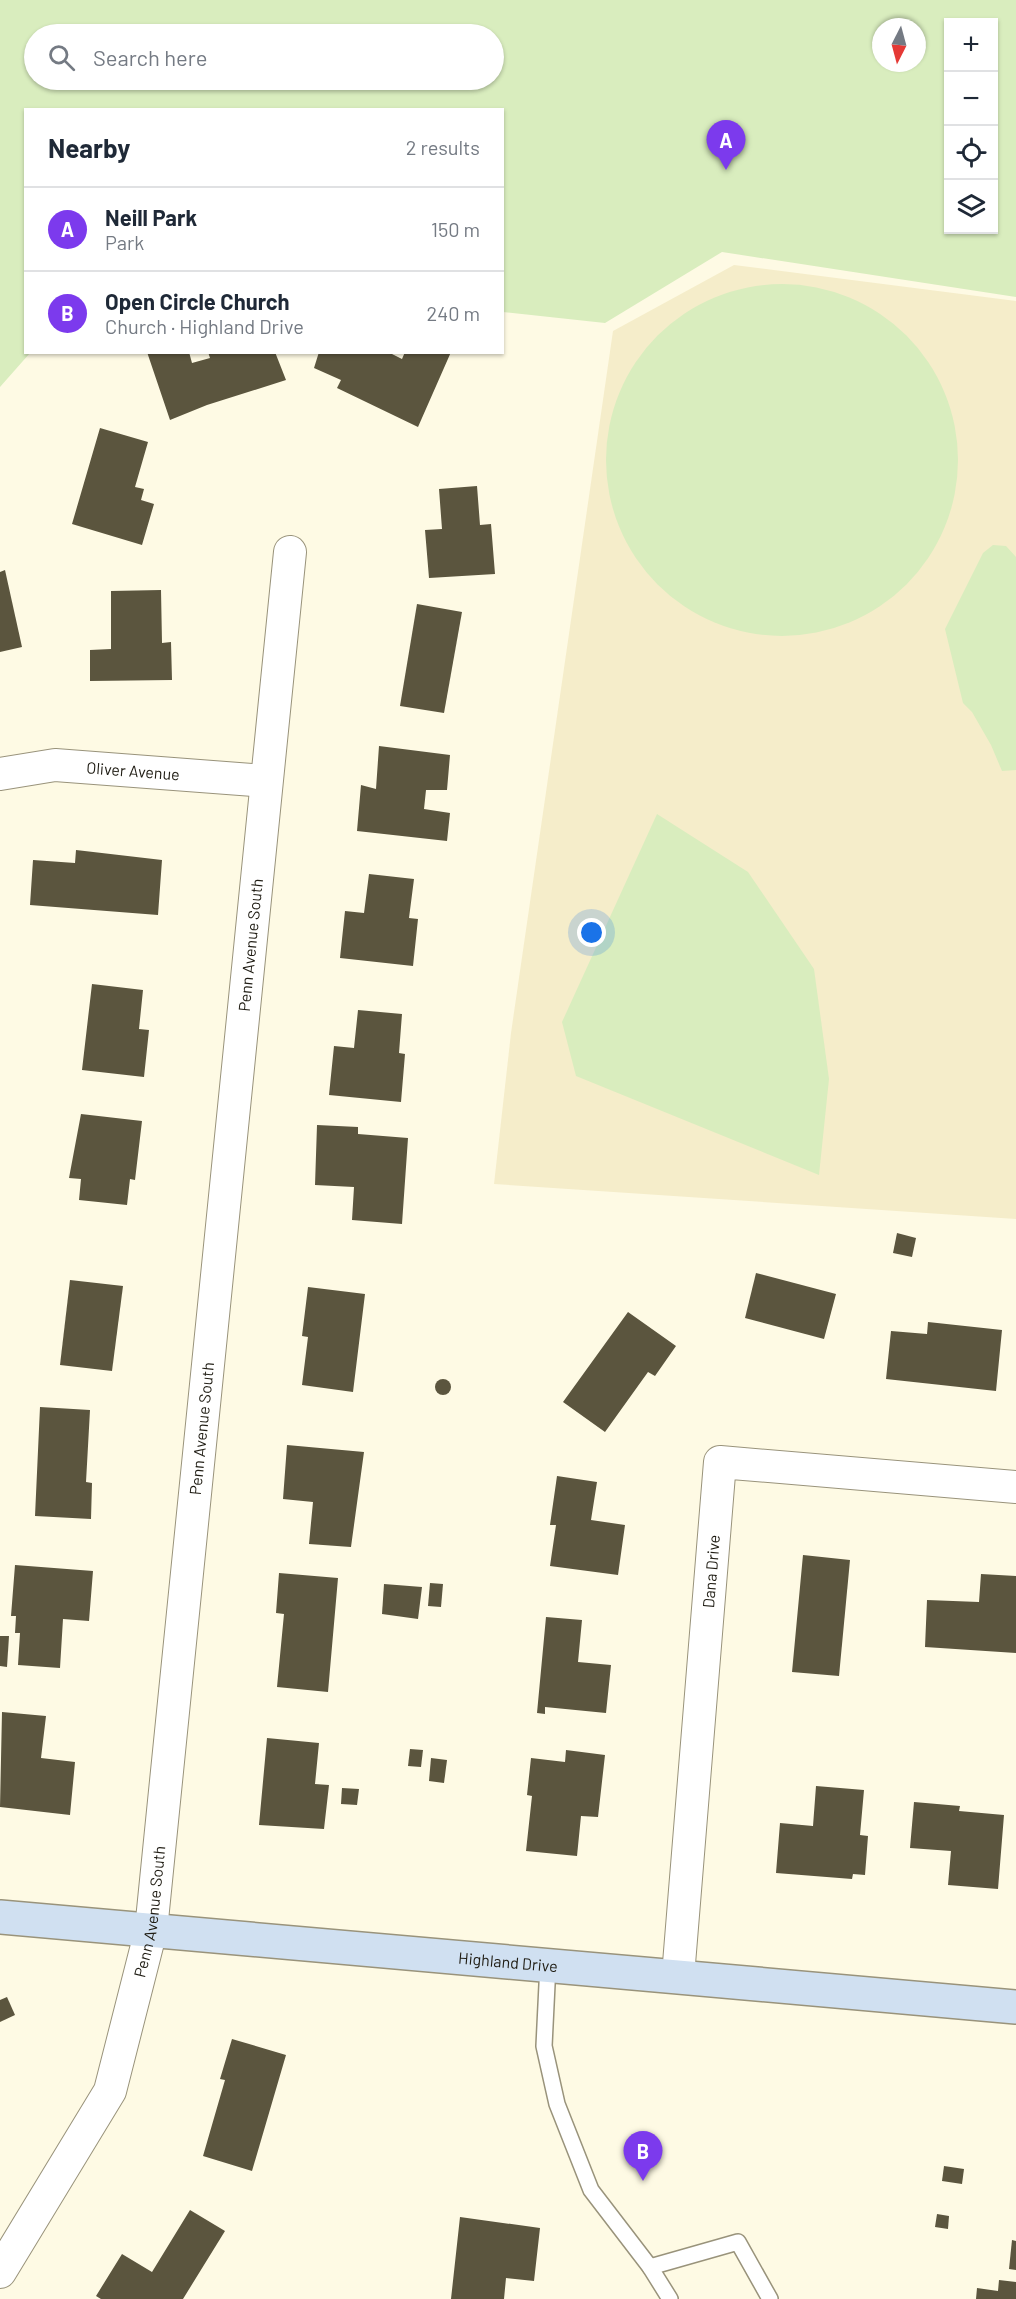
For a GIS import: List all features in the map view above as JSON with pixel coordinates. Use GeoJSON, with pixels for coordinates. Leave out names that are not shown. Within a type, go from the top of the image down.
{"type":"FeatureCollection","features":[{"type":"Feature","properties":{"kind":"street","name":"Penn Avenue South"},"geometry":{"type":"LineString","coordinates":[[0,2272],[110,2091],[151,1930],[265,781],[290,552]]}},
{"type":"Feature","properties":{"kind":"street","name":"Oliver Avenue"},"geometry":{"type":"LineString","coordinates":[[0,774],[55,765],[265,781]]}},
{"type":"Feature","properties":{"kind":"street","name":"Dana Drive"},"geometry":{"type":"LineString","coordinates":[[678,1976],[720,1462],[1016,1487]]}},
{"type":"Feature","properties":{"kind":"street","name":"Highland Drive"},"geometry":{"type":"LineString","coordinates":[[0,1917],[1016,2007]]}},
{"type":"Feature","properties":{"kind":"lane"},"geometry":{"type":"LineString","coordinates":[[548,1964],[544,2046],[557,2104],[591,2190],[650,2267],[670,2299]]}},
{"type":"Feature","properties":{"kind":"lane"},"geometry":{"type":"LineString","coordinates":[[650,2267],[738,2242],[770,2299]]}},
{"type":"Feature","properties":{"kind":"shaded area"},"geometry":{"type":"Polygon","coordinates":[[[734,265],[1016,301],[1016,1219],[494,1184],[511,1033],[613,331],[734,265]]]}},
{"type":"Feature","properties":{"kind":"green space"},"geometry":{"type":"Polygon","coordinates":[[[0,0],[1016,0],[1016,297],[722,252],[605,323],[504,312],[504,108],[24,108],[24,354],[29,354],[0,387],[0,0]]]}},
{"type":"Feature","properties":{"kind":"green space"},"geometry":{"type":"Polygon","coordinates":[[[765,284],[799,284],[833,291],[865,304],[907,335],[929,362],[945,392],[955,426],[958,460],[955,494],[945,528],[929,558],[907,585],[880,607],[850,623],[799,636],[765,636],[731,629],[699,616],[670,596],[646,572],[626,543],[613,511],[606,477],[606,443],[613,409],[626,377],[646,348],[670,324],[699,304],[731,291],[765,284]]]}},
{"type":"Feature","properties":{"kind":"green space"},"geometry":{"type":"Polygon","coordinates":[[[993,545],[1006,546],[1016,557],[1016,770],[1002,771],[991,745],[972,712],[963,703],[945,629],[983,553],[993,545]]]}},
{"type":"Feature","properties":{"kind":"green space"},"geometry":{"type":"Polygon","coordinates":[[[657,814],[748,872],[814,969],[829,1079],[819,1175],[576,1076],[562,1022],[657,814]]]}},
{"type":"Feature","properties":{"kind":"building"},"geometry":{"type":"Polygon","coordinates":[[[148,354],[190,354],[192,363],[210,358],[209,354],[276,354],[286,380],[207,405],[170,420],[148,354]]]}},
{"type":"Feature","properties":{"kind":"building"},"geometry":{"type":"Polygon","coordinates":[[[318,354],[392,354],[402,359],[404,354],[450,354],[418,427],[337,388],[341,380],[314,368],[318,354]]]}},
{"type":"Feature","properties":{"kind":"building"},"geometry":{"type":"Polygon","coordinates":[[[100,428],[148,442],[135,487],[144,489],[141,500],[154,504],[142,545],[72,524],[100,428]]]}},
{"type":"Feature","properties":{"kind":"building"},"geometry":{"type":"Polygon","coordinates":[[[477,486],[480,525],[491,524],[495,574],[429,578],[425,530],[442,529],[439,489],[477,486]]]}},
{"type":"Feature","properties":{"kind":"building"},"geometry":{"type":"Polygon","coordinates":[[[5,570],[22,647],[0,652],[0,572],[5,570]]]}},
{"type":"Feature","properties":{"kind":"building"},"geometry":{"type":"Polygon","coordinates":[[[161,590],[162,643],[171,642],[172,680],[90,681],[90,650],[111,649],[111,591],[161,590]]]}},
{"type":"Feature","properties":{"kind":"building"},"geometry":{"type":"Polygon","coordinates":[[[417,604],[462,612],[444,713],[400,706],[417,604]]]}},
{"type":"Feature","properties":{"kind":"building"},"geometry":{"type":"Polygon","coordinates":[[[379,746],[450,755],[447,790],[426,790],[424,809],[450,813],[447,841],[357,831],[361,785],[376,789],[379,746]]]}},
{"type":"Feature","properties":{"kind":"building"},"geometry":{"type":"Polygon","coordinates":[[[76,850],[162,860],[158,915],[30,905],[33,860],[75,863],[76,850]]]}},
{"type":"Feature","properties":{"kind":"building"},"geometry":{"type":"Polygon","coordinates":[[[369,874],[414,879],[409,918],[418,919],[413,966],[340,958],[345,911],[364,913],[369,874]]]}},
{"type":"Feature","properties":{"kind":"building"},"geometry":{"type":"Polygon","coordinates":[[[92,984],[143,990],[139,1029],[149,1030],[144,1077],[82,1070],[92,984]]]}},
{"type":"Feature","properties":{"kind":"building"},"geometry":{"type":"Polygon","coordinates":[[[358,1010],[402,1014],[399,1053],[405,1054],[401,1102],[329,1095],[334,1046],[354,1048],[358,1010]]]}},
{"type":"Feature","properties":{"kind":"building"},"geometry":{"type":"Polygon","coordinates":[[[81,1114],[142,1121],[135,1180],[130,1179],[127,1205],[79,1200],[81,1179],[69,1178],[81,1114]]]}},
{"type":"Feature","properties":{"kind":"building"},"geometry":{"type":"Polygon","coordinates":[[[317,1125],[358,1127],[358,1134],[408,1138],[402,1224],[352,1220],[354,1187],[315,1185],[317,1125]]]}},
{"type":"Feature","properties":{"kind":"building"},"geometry":{"type":"Polygon","coordinates":[[[897,1233],[916,1238],[912,1257],[893,1253],[897,1233]]]}},
{"type":"Feature","properties":{"kind":"building"},"geometry":{"type":"Polygon","coordinates":[[[756,1273],[836,1294],[824,1339],[745,1318],[756,1273]]]}},
{"type":"Feature","properties":{"kind":"building"},"geometry":{"type":"Polygon","coordinates":[[[70,1280],[123,1286],[112,1371],[60,1365],[70,1280]]]}},
{"type":"Feature","properties":{"kind":"building"},"geometry":{"type":"Polygon","coordinates":[[[308,1287],[365,1294],[353,1392],[302,1385],[308,1337],[302,1336],[308,1287]]]}},
{"type":"Feature","properties":{"kind":"building"},"geometry":{"type":"Polygon","coordinates":[[[628,1312],[676,1346],[655,1376],[648,1372],[605,1432],[563,1402],[628,1312]]]}},
{"type":"Feature","properties":{"kind":"building"},"geometry":{"type":"Polygon","coordinates":[[[928,1322],[1002,1330],[996,1391],[886,1379],[891,1331],[927,1334],[928,1322]]]}},
{"type":"Feature","properties":{"kind":"building"},"geometry":{"type":"Polygon","coordinates":[[[440,1379],[446,1379],[451,1387],[449,1393],[440,1395],[435,1390],[435,1384],[440,1379]]]}},
{"type":"Feature","properties":{"kind":"building"},"geometry":{"type":"Polygon","coordinates":[[[40,1407],[90,1410],[86,1482],[92,1483],[91,1519],[35,1516],[40,1407]]]}},
{"type":"Feature","properties":{"kind":"building"},"geometry":{"type":"Polygon","coordinates":[[[287,1445],[364,1452],[351,1547],[309,1544],[313,1502],[283,1499],[287,1445]]]}},
{"type":"Feature","properties":{"kind":"building"},"geometry":{"type":"Polygon","coordinates":[[[557,1476],[597,1482],[591,1520],[625,1525],[618,1575],[550,1566],[556,1525],[550,1525],[557,1476]]]}},
{"type":"Feature","properties":{"kind":"building"},"geometry":{"type":"Polygon","coordinates":[[[803,1555],[850,1560],[839,1676],[792,1672],[803,1555]]]}},
{"type":"Feature","properties":{"kind":"building"},"geometry":{"type":"Polygon","coordinates":[[[15,1565],[93,1571],[89,1621],[63,1619],[60,1668],[18,1665],[20,1633],[15,1633],[16,1616],[11,1616],[15,1565]]]}},
{"type":"Feature","properties":{"kind":"building"},"geometry":{"type":"Polygon","coordinates":[[[279,1573],[338,1578],[328,1692],[277,1687],[284,1614],[276,1613],[279,1573]]]}},
{"type":"Feature","properties":{"kind":"building"},"geometry":{"type":"Polygon","coordinates":[[[981,1574],[1016,1576],[1016,1653],[925,1647],[927,1600],[979,1602],[981,1574]]]}},
{"type":"Feature","properties":{"kind":"building"},"geometry":{"type":"Polygon","coordinates":[[[430,1583],[443,1584],[441,1607],[428,1606],[430,1583]]]}},
{"type":"Feature","properties":{"kind":"building"},"geometry":{"type":"Polygon","coordinates":[[[384,1584],[422,1587],[418,1619],[382,1614],[384,1584]]]}},
{"type":"Feature","properties":{"kind":"building"},"geometry":{"type":"Polygon","coordinates":[[[546,1617],[582,1620],[578,1662],[611,1665],[606,1713],[545,1707],[545,1714],[537,1713],[546,1617]]]}},
{"type":"Feature","properties":{"kind":"building"},"geometry":{"type":"Polygon","coordinates":[[[0,1636],[9,1636],[7,1667],[0,1666],[0,1636]]]}},
{"type":"Feature","properties":{"kind":"building"},"geometry":{"type":"Polygon","coordinates":[[[2,1712],[46,1716],[41,1758],[75,1762],[70,1815],[0,1807],[2,1712]]]}},
{"type":"Feature","properties":{"kind":"building"},"geometry":{"type":"Polygon","coordinates":[[[267,1738],[319,1743],[315,1784],[329,1785],[324,1829],[259,1825],[267,1738]]]}},
{"type":"Feature","properties":{"kind":"building"},"geometry":{"type":"Polygon","coordinates":[[[410,1749],[423,1750],[421,1767],[408,1766],[410,1749]]]}},
{"type":"Feature","properties":{"kind":"building"},"geometry":{"type":"Polygon","coordinates":[[[566,1750],[605,1755],[598,1817],[581,1816],[577,1856],[526,1851],[532,1796],[527,1795],[531,1758],[565,1762],[566,1750]]]}},
{"type":"Feature","properties":{"kind":"building"},"geometry":{"type":"Polygon","coordinates":[[[431,1758],[447,1760],[444,1783],[429,1781],[431,1758]]]}},
{"type":"Feature","properties":{"kind":"building"},"geometry":{"type":"Polygon","coordinates":[[[816,1786],[864,1790],[860,1835],[868,1836],[865,1875],[853,1874],[852,1879],[776,1873],[780,1823],[813,1826],[816,1786]]]}},
{"type":"Feature","properties":{"kind":"building"},"geometry":{"type":"Polygon","coordinates":[[[342,1788],[359,1789],[357,1805],[341,1804],[342,1788]]]}},
{"type":"Feature","properties":{"kind":"building"},"geometry":{"type":"Polygon","coordinates":[[[914,1802],[960,1806],[959,1811],[1004,1815],[998,1889],[948,1885],[951,1851],[910,1848],[914,1802]]]}},
{"type":"Feature","properties":{"kind":"building"},"geometry":{"type":"Polygon","coordinates":[[[7,1997],[15,2015],[0,2022],[0,2000],[7,1997]]]}},
{"type":"Feature","properties":{"kind":"building"},"geometry":{"type":"Polygon","coordinates":[[[232,2039],[286,2055],[252,2171],[203,2156],[225,2080],[220,2079],[232,2039]]]}},
{"type":"Feature","properties":{"kind":"building"},"geometry":{"type":"Polygon","coordinates":[[[944,2166],[964,2169],[962,2184],[942,2181],[944,2166]]]}},
{"type":"Feature","properties":{"kind":"building"},"geometry":{"type":"Polygon","coordinates":[[[190,2210],[225,2231],[183,2299],[101,2299],[96,2296],[122,2254],[152,2272],[190,2210]]]}},
{"type":"Feature","properties":{"kind":"building"},"geometry":{"type":"Polygon","coordinates":[[[937,2214],[949,2216],[948,2229],[935,2227],[937,2214]]]}},
{"type":"Feature","properties":{"kind":"building"},"geometry":{"type":"Polygon","coordinates":[[[460,2217],[540,2228],[534,2281],[506,2278],[504,2299],[451,2299],[460,2217]]]}},
{"type":"Feature","properties":{"kind":"building"},"geometry":{"type":"Polygon","coordinates":[[[1012,2240],[1016,2241],[1016,2270],[1009,2269],[1012,2240]]]}},
{"type":"Feature","properties":{"kind":"building"},"geometry":{"type":"Polygon","coordinates":[[[999,2280],[1016,2282],[1016,2299],[976,2299],[977,2288],[998,2291],[999,2280]]]}},
{"type":"Feature","properties":{"kind":"place","name":"Neill Park"},"geometry":{"type":"Point","coordinates":[726,170]}},
{"type":"Feature","properties":{"kind":"place","name":"Open Circle Church"},"geometry":{"type":"Point","coordinates":[643,2181]}}]}
